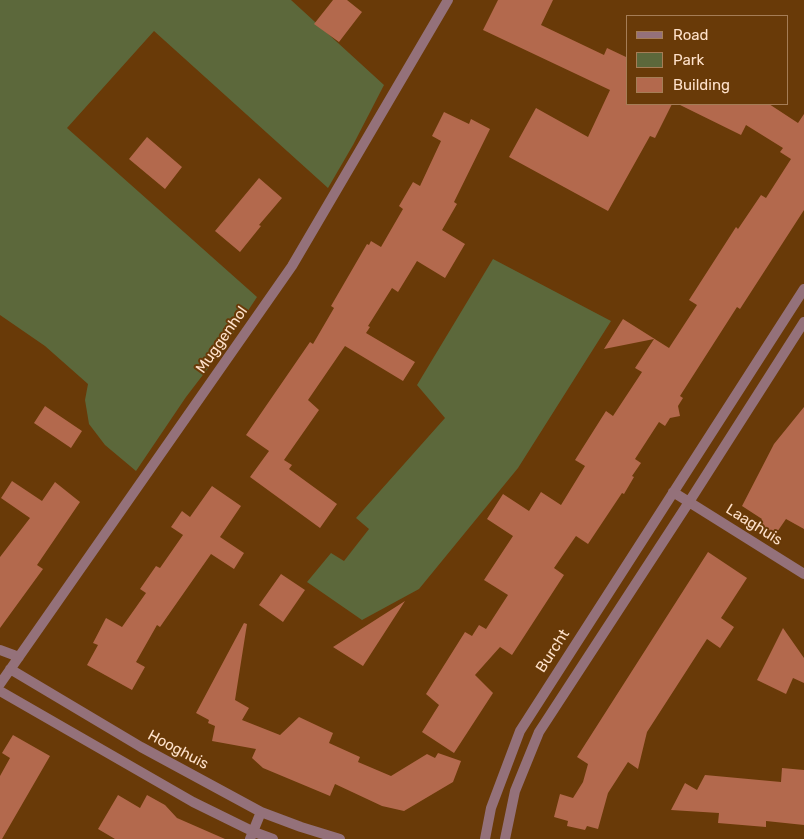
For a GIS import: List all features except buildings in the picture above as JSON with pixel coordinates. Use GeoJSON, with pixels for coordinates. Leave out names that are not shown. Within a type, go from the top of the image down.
{"type":"FeatureCollection","features":[{"type":"Feature","properties":{"kind":"street","name":"Muggenhol"},"geometry":{"type":"LineString","coordinates":[[0,684],[292,266],[448,0]]}},
{"type":"Feature","properties":{"kind":"street","name":"Burcht"},"geometry":{"type":"LineString","coordinates":[[485,839],[491,808],[520,731],[804,289]]}},
{"type":"Feature","properties":{"kind":"street"},"geometry":{"type":"LineString","coordinates":[[505,839],[515,791],[539,732],[804,322]]}},
{"type":"Feature","properties":{"kind":"street"},"geometry":{"type":"LineString","coordinates":[[673,492],[689,502]]}},
{"type":"Feature","properties":{"kind":"street","name":"Laaghuis"},"geometry":{"type":"LineString","coordinates":[[689,502],[804,574]]}},
{"type":"Feature","properties":{"kind":"street"},"geometry":{"type":"LineString","coordinates":[[0,650],[19,657]]}},
{"type":"Feature","properties":{"kind":"street","name":"Hooghuis"},"geometry":{"type":"LineString","coordinates":[[10,670],[140,747],[261,812],[340,839]]}},
{"type":"Feature","properties":{"kind":"street"},"geometry":{"type":"LineString","coordinates":[[0,691],[252,835],[273,839]]}},
{"type":"Feature","properties":{"kind":"street"},"geometry":{"type":"LineString","coordinates":[[252,835],[261,812]]}},
{"type":"Feature","properties":{"kind":"green space"},"geometry":{"type":"Polygon","coordinates":[[[0,0],[291,0],[384,85],[328,188],[154,31],[67,128],[257,297],[222,350],[186,397],[136,471],[105,445],[89,424],[85,400],[88,384],[45,346],[0,315],[0,0]]]}},
{"type":"Feature","properties":{"kind":"green space"},"geometry":{"type":"Polygon","coordinates":[[[493,259],[611,321],[518,468],[419,589],[362,620],[307,582],[331,553],[344,561],[369,529],[356,518],[445,418],[417,385],[493,259]]]}}]}
